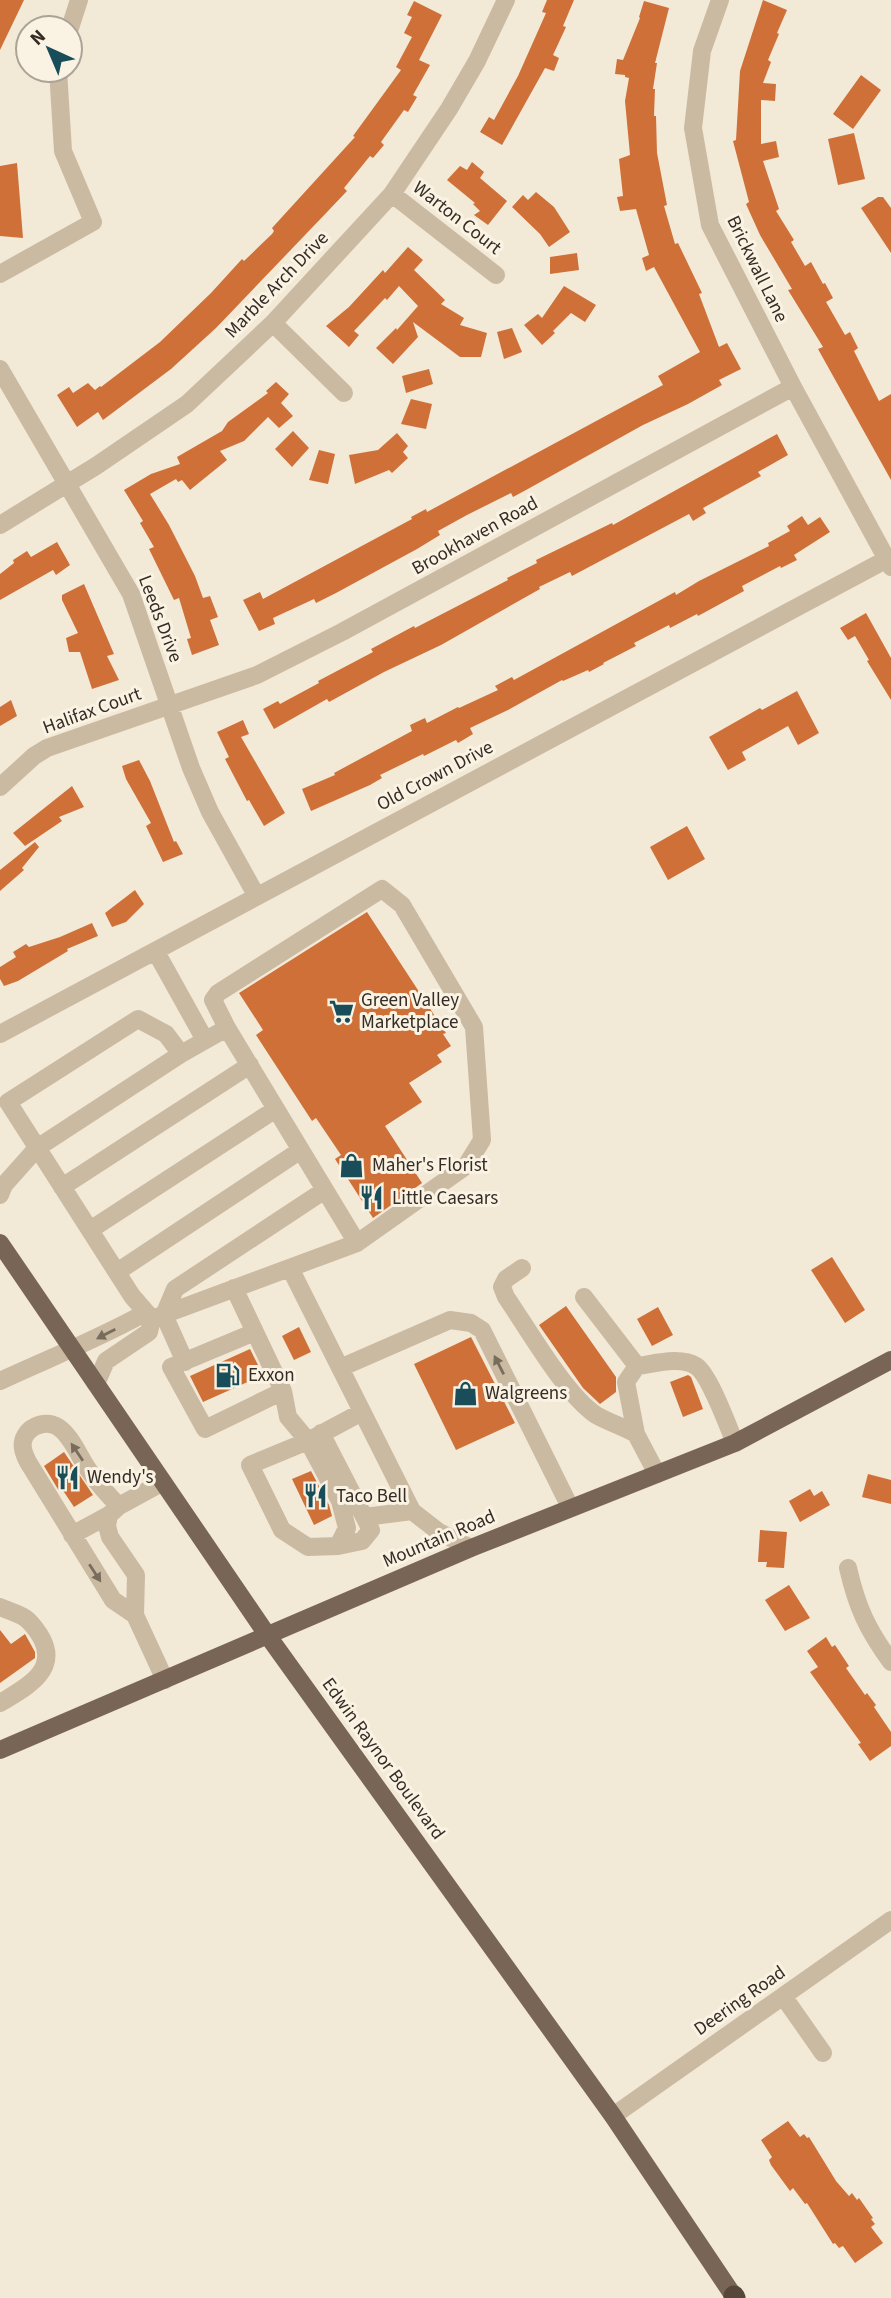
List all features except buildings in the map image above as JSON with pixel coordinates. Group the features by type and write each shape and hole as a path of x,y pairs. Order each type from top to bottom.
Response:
{"main road":[{"name":"Edwin Raynor Boulevard","path":"0,1243 268,1636 613,2116 735,2297"},
{"name":"Mountain Road","path":"0,1750 471,1548 735,1443 891,1360"}],"street":[{"name":"Marble Arch Drive","path":"0,525 96,466 187,404 273,323 392,194 449,109 477,61 506,0"},
{"name":"Brickwall Lane","path":"720,0 702,51 693,128 710,225 793,387 890,561"},
{"path":"0,275 93,222 63,151 59,84"},
{"name":"Warton Court","path":"392,194 496,275"},
{"path":"273,323 344,393"},
{"name":"Leeds Drive","path":"0,369 131,594 191,768 210,812 256,895"},
{"name":"Brookhaven Road","path":"169,705 257,675 342,632 793,387"},
{"name":"Old Crown Drive","path":"0,1034 156,952 256,895 890,561"},
{"name":"Halifax Court","path":"0,787 34,756 47,748 169,705"},
{"path":"0,1381 71,1348 99,1339 141,1315 158,1317 357,1243 466,1166 482,1140 474,1027 402,905 382,889 218,993 214,1000 227,1028 357,1243"},
{"path":"156,952 205,1040"},
{"path":"181,1054 166,1034 138,1019 8,1102 132,1296 158,1317 185,1362"},
{"path":"0,1195 4,1185 37,1148 181,1054 227,1028"},
{"path":"62,1187 250,1065"},
{"path":"90,1230 276,1109"},
{"path":"117,1272 301,1150"},
{"path":"96,1384 106,1361 149,1332 175,1289 325,1190"},
{"path":"290,1268 412,1511 439,1532 471,1548"},
{"path":"522,1268 506,1279 502,1287 506,1297 582,1403 598,1416 636,1434"},
{"path":"234,1288 283,1391 288,1417 314,1437 372,1530 362,1541 308,1546 282,1530 250,1465 314,1437 362,1412"},
{"path":"584,1297 637,1366"},
{"path":"340,1368 450,1321 471,1323 482,1331 570,1507"},
{"path":"255,1332 171,1367 205,1429 283,1391"},
{"path":"657,1474 636,1434 626,1381 637,1366 674,1361 695,1365 705,1375 735,1443"},
{"path":"114,1510 64,1433 48,1423 36,1426 26,1433 22,1440 23,1452 72,1535 113,1600 125,1611 135,1615"},
{"path":"314,1437 340,1501 347,1528 338,1545"},
{"path":"72,1535 163,1482"},
{"path":"114,1510 107,1526 110,1537 136,1575 135,1615 165,1680"},
{"path":"365,1517 412,1511"},
{"path":"848,1568 857,1604 873,1637 891,1662"},
{"path":"0,1607 26,1618 41,1637 48,1652 45,1668 33,1683 0,1703"},
{"name":"Deering Road","path":"613,2116 891,1920"},
{"path":"783,1996 823,2053"}],"place":[{"name":"Green Valley Marketplace","path":"341,1011"},
{"name":"Maher's Florist","path":"352,1165"},
{"name":"Little Caesars","path":"372,1198"},
{"name":"Exxon","path":"228,1375"},
{"name":"Walgreens","path":"465,1393"},
{"name":"Wendy's","path":"67,1477"},
{"name":"Taco Bell","path":"316,1496"}]}
